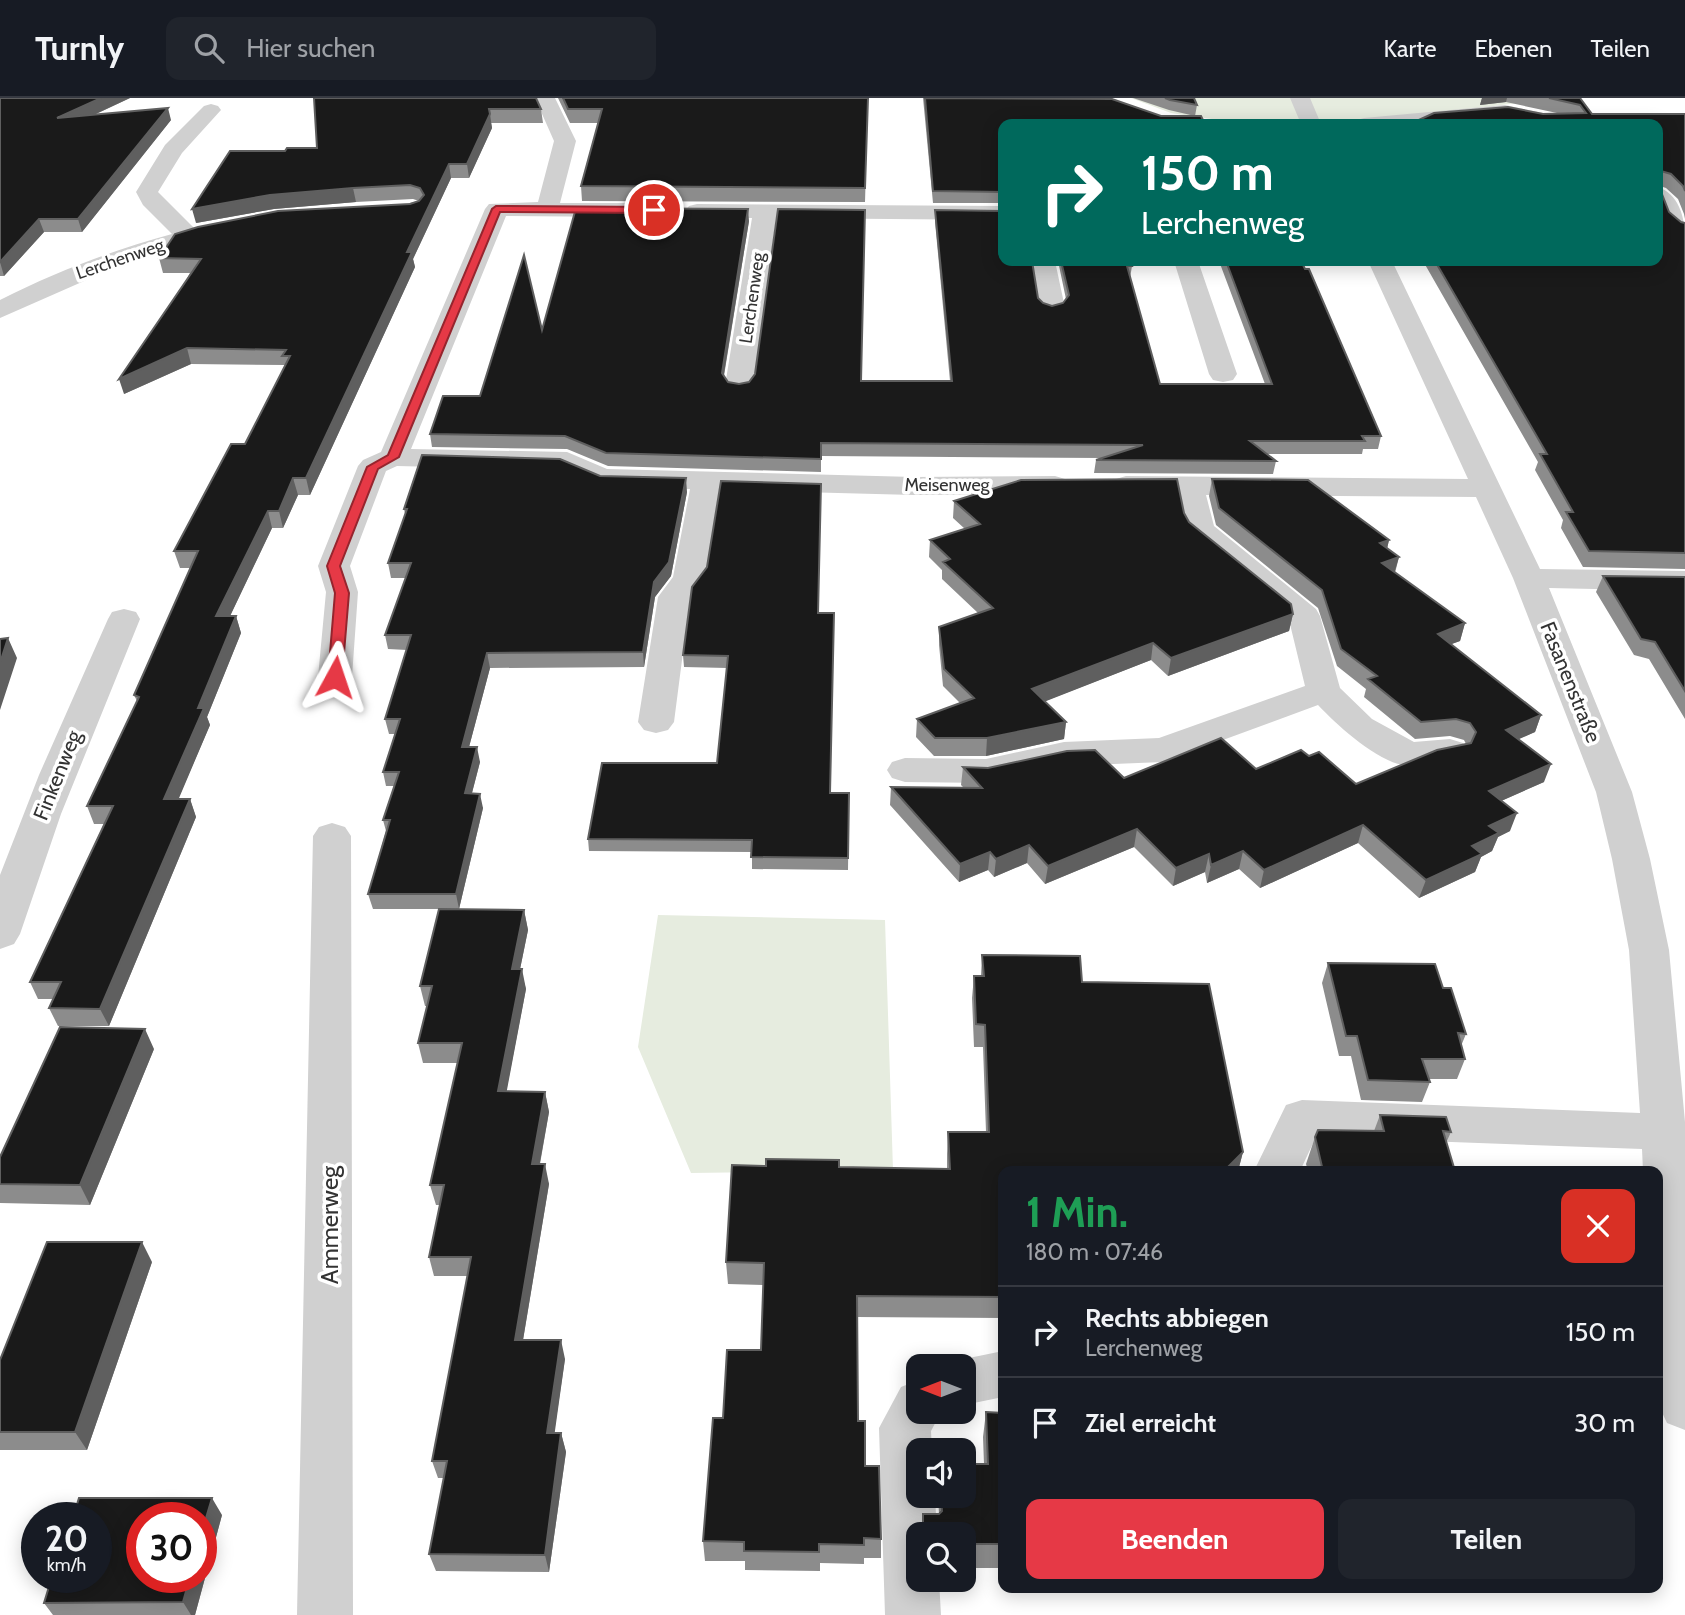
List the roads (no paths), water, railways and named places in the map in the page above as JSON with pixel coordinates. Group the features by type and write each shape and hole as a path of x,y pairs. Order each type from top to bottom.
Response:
{"street":[{"path":"545,98 565,141 547,210"},
{"path":"1300,98 1309,119"},
{"path":"188,236 146,192 173,150 211,110"},
{"path":"1418,119 1505,111 1544,119"},
{"path":"1663,202 1685,230"},
{"path":"335,677 342,593 334,566 373,467 393,457 496,209 654,210"},
{"path":"681,211 998,213"},
{"name":"Lerchenweg","path":"740,386 765,211"},
{"name":"Lerchenweg","path":"0,310 55,282 136,252 248,222"},
{"path":"1044,266 1052,309"},
{"path":"1188,266 1223,374"},
{"name":"Fasanenstraße","path":"1382,266 1529,578 1614,792 1632,859 1649,950 1666,1132 1684,1390"},
{"name":"Meisenweg","path":"393,457 567,461 602,478 706,481 914,486 1189,484 1489,488"},
{"path":"656,722 674,597 689,578 706,481"},
{"path":"1189,484 1199,530 1304,616 1324,691 1359,727 1408,754 1450,751"},
{"path":"1529,578 1685,581"},
{"name":"Finkenweg","path":"0,934 59,764 124,619"},
{"path":"905,770 986,771 1064,754 1163,750 1324,691"},
{"name":"Ammerweg","path":"325,1615 332,836"},
{"path":"1279,1166 1302,1118 1666,1132"},
{"path":"976,1380 998,1375"},
{"path":"907,1424 905,1428 913,1615"}]}
